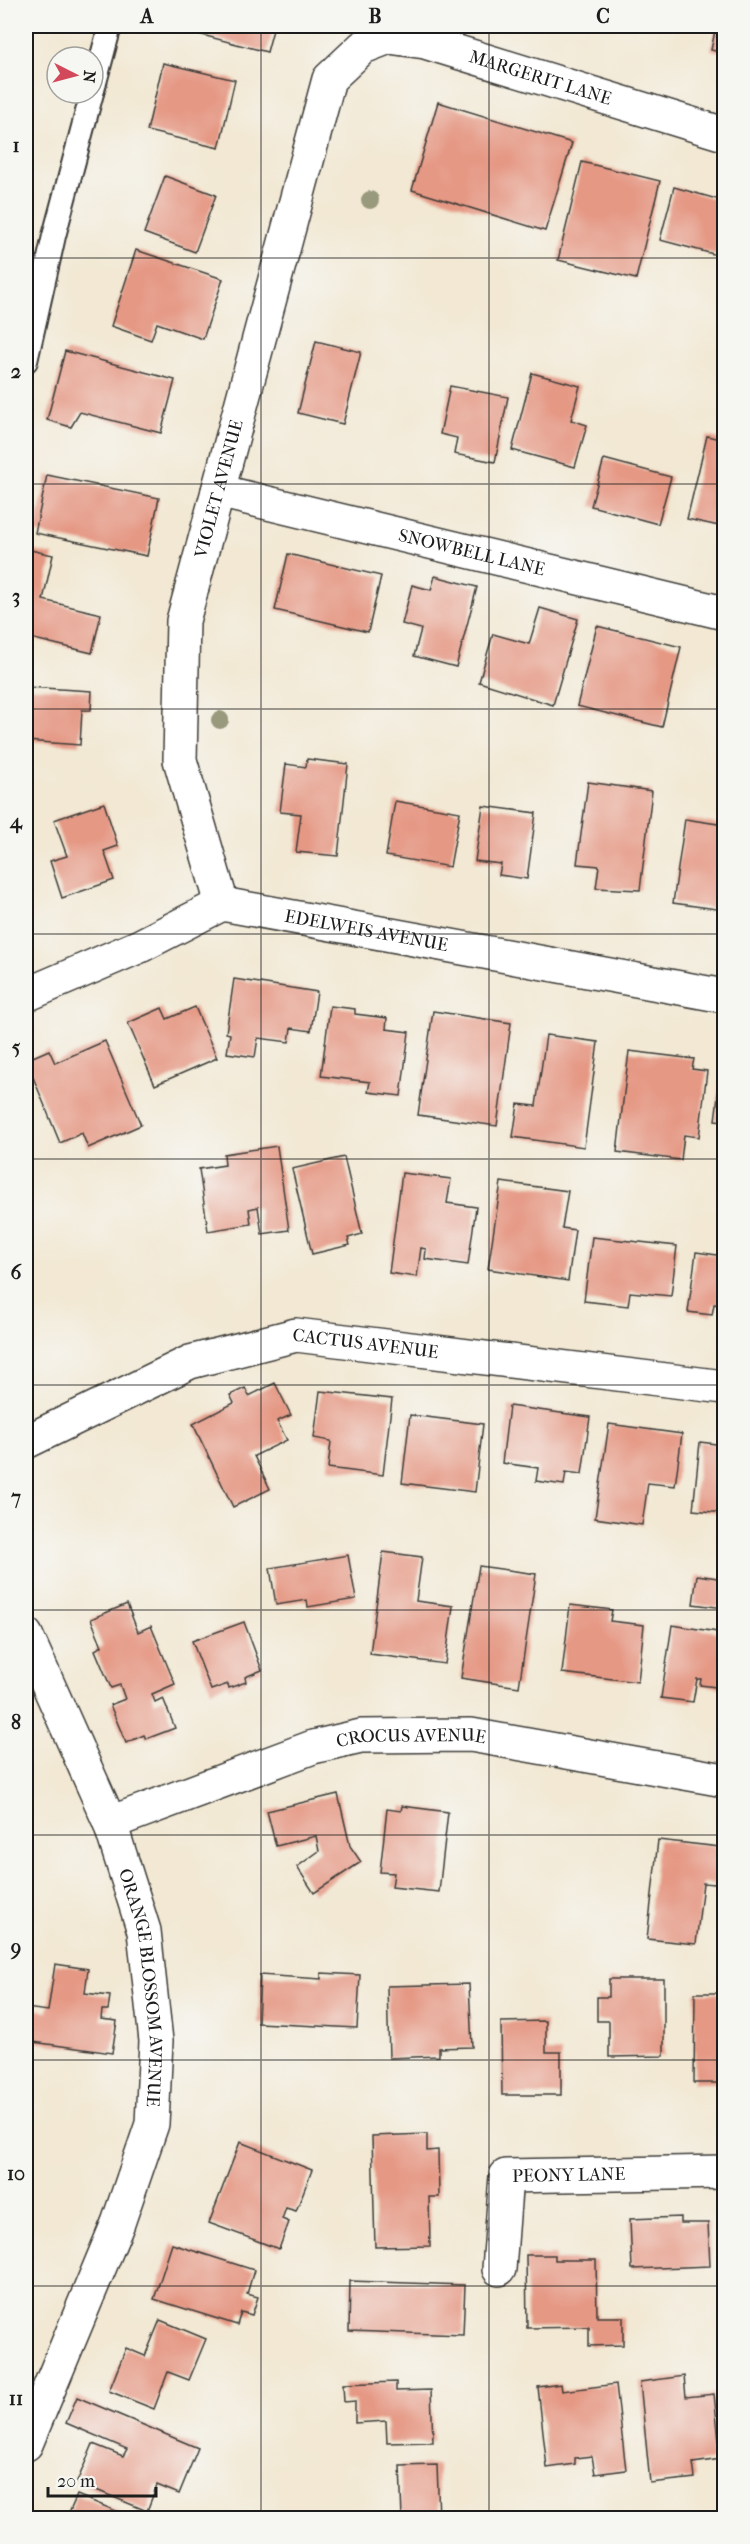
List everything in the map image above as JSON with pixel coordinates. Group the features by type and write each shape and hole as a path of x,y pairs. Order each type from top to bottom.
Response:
{"street":[{"name":"MARGERIT LANE","path":"329,78 363,47 388,38 416,41 724,134"},
{"name":"VIOLET AVENUE","path":"222,904 180,760 183,621 329,78"},
{"name":"SNOWBELL LANE","path":"218,491 724,613"},
{"path":"26,995 140,946 222,904"},
{"name":"EDELWEIS AVENUE","path":"222,904 724,996"},
{"name":"CACTUS AVENUE","path":"26,1442 190,1362 296,1335 724,1387"},
{"name":"ORANGE BLOSSOM AVENUE","path":"26,1635 110,1824 144,1931 156,2041 152,2124 118,2223 26,2444"},
{"name":"CROCUS AVENUE","path":"110,1824 313,1747 361,1736 471,1735 724,1780"},
{"name":"PEONY LANE","path":"499,2269 506,2176 724,2172"}],"lane":[{"path":"105,45 110,26"},
{"path":"26,361 54,236 89,105"}],"building":[{"path":"168,26 274,26 267,52"},
{"path":"716,26 724,26 724,53 711,50"},
{"path":"163,63 235,80 219,148 147,131"},
{"path":"438,102 572,143 545,231 412,190"},
{"path":"582,162 660,181 636,279 558,260"},
{"path":"165,176 216,195 195,252 144,233"},
{"path":"674,187 724,201 724,244 721,256 660,240"},
{"path":"136,250 223,279 203,339 157,323 151,340 111,326"},
{"path":"316,341 361,352 343,424 298,413"},
{"path":"65,351 175,380 161,433 80,412 71,427 47,420"},
{"path":"532,373 580,386 571,420 587,425 575,467 512,450"},
{"path":"450,386 508,397 495,462 454,454 457,438 440,434"},
{"path":"707,436 724,440 724,524 719,523 719,526 687,519"},
{"path":"604,459 671,477 658,524 591,506"},
{"path":"47,475 159,498 147,556 35,533"},
{"path":"26,549 53,555 43,600 101,614 92,653 26,637"},
{"path":"288,554 381,576 368,632 275,610"},
{"path":"435,576 477,587 456,667 414,656 421,629 402,624 412,585 431,590"},
{"path":"540,608 578,619 553,705 479,682 493,634 529,644"},
{"path":"597,626 681,647 662,727 577,706"},
{"path":"26,687 92,691 91,710 82,710 80,745 26,741"},
{"path":"307,759 348,764 338,856 296,852 301,814 280,812 286,764 306,767"},
{"path":"588,782 652,791 640,890 596,888 599,866 577,864"},
{"path":"395,801 460,812 450,867 386,856"},
{"path":"104,803 118,846 104,851 114,880 62,898 50,861 67,856 54,820"},
{"path":"483,806 536,813 527,879 499,875 501,864 475,861"},
{"path":"685,819 724,825 724,910 673,903"},
{"path":"234,979 317,992 311,1031 291,1028 289,1042 258,1038 255,1057 227,1053 230,1034 226,1033"},
{"path":"330,1006 355,1009 355,1014 387,1018 386,1029 409,1032 401,1096 368,1092 370,1082 321,1076"},
{"path":"195,1007 217,1058 155,1085 128,1023 162,1008 167,1019"},
{"path":"433,1011 511,1023 497,1126 418,1115"},
{"path":"546,1035 598,1042 584,1147 513,1137 518,1104 536,1106"},
{"path":"105,1041 141,1125 88,1148 82,1133 60,1143 26,1060 49,1050 55,1063"},
{"path":"629,1051 694,1059 692,1069 707,1071 699,1137 684,1135 681,1160 617,1152"},
{"path":"722,1066 724,1066 724,1121 715,1120"},
{"path":"277,1146 289,1230 262,1234 258,1207 249,1209 251,1224 208,1231 199,1169 225,1165 224,1154"},
{"path":"344,1157 362,1234 348,1238 350,1245 312,1254 292,1169"},
{"path":"402,1173 451,1179 447,1203 476,1207 468,1265 425,1259 426,1249 421,1248 417,1277 389,1273"},
{"path":"501,1182 568,1191 562,1228 575,1230 568,1281 488,1269"},
{"path":"592,1237 677,1246 671,1296 630,1292 628,1306 584,1301"},
{"path":"696,1252 724,1256 724,1305 714,1304 712,1315 688,1312"},
{"path":"275,1383 291,1415 277,1421 287,1440 254,1456 270,1489 233,1507 193,1424 234,1403 230,1395 245,1388 249,1396"},
{"path":"320,1391 392,1399 383,1475 328,1468 331,1441 314,1438"},
{"path":"509,1406 590,1417 582,1474 566,1472 564,1485 536,1481 538,1468 502,1463"},
{"path":"410,1415 483,1424 475,1492 402,1483"},
{"path":"609,1424 682,1434 675,1486 648,1483 642,1525 595,1518"},
{"path":"700,1442 724,1445 724,1513 693,1510"},
{"path":"383,1552 422,1557 416,1601 453,1606 445,1664 370,1654"},
{"path":"348,1555 356,1599 308,1607 307,1600 276,1605 270,1568"},
{"path":"479,1566 536,1574 519,1687 461,1678"},
{"path":"697,1575 724,1579 724,1608 693,1604"},
{"path":"127,1604 138,1632 151,1626 175,1684 152,1694 155,1702 163,1698 175,1728 146,1739 144,1735 126,1743 110,1705 125,1699 120,1685 111,1688 95,1650 102,1646 91,1619"},
{"path":"570,1605 612,1610 610,1621 644,1625 638,1682 562,1673"},
{"path":"244,1622 262,1670 245,1677 246,1682 229,1688 228,1684 211,1690 192,1641"},
{"path":"672,1625 724,1633 724,1688 700,1685 701,1679 697,1679 693,1702 661,1698"},
{"path":"338,1794 350,1846 361,1862 314,1893 297,1867 319,1851 316,1836 276,1846 267,1811"},
{"path":"402,1806 448,1812 439,1892 392,1887 394,1873 380,1872 387,1809 401,1811"},
{"path":"658,1840 720,1847 715,1884 703,1883 696,1944 647,1939"},
{"path":"55,1964 88,1969 85,1993 110,1996 108,2010 102,2010 101,2019 117,2021 112,2053 26,2041 26,2008 48,2011"},
{"path":"321,1973 360,1975 357,2028 258,2023 260,1975 321,1979"},
{"path":"609,1979 664,1979 664,2056 609,2057 609,2021 597,2021 597,1997 609,1997"},
{"path":"469,1984 472,2047 439,2048 439,2056 389,2058 387,1986"},
{"path":"695,1993 724,1993 724,2083 694,2083"},
{"path":"546,2021 546,2052 561,2052 561,2095 502,2095 501,2022"},
{"path":"427,2134 427,2151 438,2150 439,2197 429,2197 430,2246 375,2247 372,2136"},
{"path":"240,2142 312,2170 296,2211 286,2208 282,2219 289,2222 279,2249 209,2223"},
{"path":"681,2217 681,2223 708,2223 710,2266 632,2269 630,2219"},
{"path":"172,2244 254,2270 247,2294 258,2297 252,2315 241,2312 237,2325 154,2299"},
{"path":"526,2255 555,2255 555,2260 596,2260 597,2317 623,2317 623,2345 589,2346 589,2327 527,2328"},
{"path":"350,2281 465,2285 463,2335 349,2331"},
{"path":"160,2320 206,2339 189,2380 168,2372 154,2409 109,2391 126,2348 145,2356"},
{"path":"684,2376 686,2397 714,2394 721,2459 693,2463 695,2478 650,2483 640,2382"},
{"path":"396,2382 396,2391 431,2390 433,2442 387,2443 386,2421 355,2423 355,2401 344,2402 343,2384"},
{"path":"561,2384 562,2391 616,2384 626,2470 595,2474 592,2456 575,2458 575,2464 547,2468 538,2387"},
{"path":"77,2397 198,2448 179,2494 157,2485 147,2511 77,2482 93,2444 123,2456 127,2449 66,2423"},
{"path":"437,2465 439,2518 402,2518 400,2466"},
{"path":"77,2495 126,2515 124,2518 67,2518"}]}
